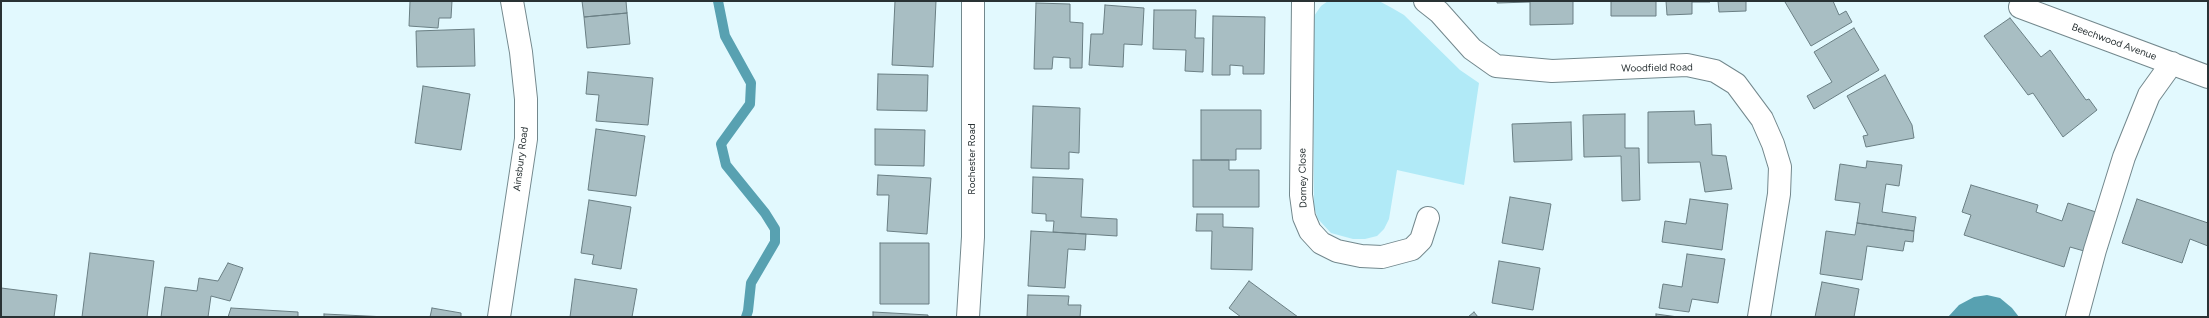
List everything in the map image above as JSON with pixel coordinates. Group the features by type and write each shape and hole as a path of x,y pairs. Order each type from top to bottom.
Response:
{"street":[{"name":"Ainsbury Road","path":"499,317 526,139 525,91 521,52 512,1"},
{"name":"Rochester Road","path":"968,317 973,237 973,1"},
{"name":"Dorney Close","path":"1303,1 1301,195 1304,217 1310,231 1321,243 1337,251 1361,256 1382,257 1412,249 1421,240 1428,218"},
{"name":"Woodfield Road","path":"1425,1 1439,12 1472,49 1496,66 1552,71 1687,65 1715,71 1736,84 1762,119 1773,144 1780,167 1779,194 1759,317"},
{"name":"Beechwood Avenue","path":"2020,7 2208,77"},
{"path":"2077,317 2095,250 2124,157 2149,95 2172,63"}],"shaded area":[{"path":"1328,1 1379,1 1392,8 1404,15 1460,70 1479,83 1464,185 1397,170 1389,219 1384,229 1377,236 1365,239 1353,239 1331,233 1318,219 1314,207 1313,29 1314,16 1321,6"},
{"path":"1987,295 2000,298 2012,308 2019,317 1948,317 1959,305 1974,297"}],"building":[{"path":"410,1 452,1 451,18 439,18 438,28 409,26"},
{"path":"582,1 626,1 627,13 584,17"},
{"path":"895,1 936,1 933,67 892,65"},
{"path":"1497,1 1573,1 1573,24 1530,25 1530,2 1497,3"},
{"path":"1611,1 1656,1 1656,16 1611,16"},
{"path":"1666,1 1710,2 1692,2 1692,14 1667,15"},
{"path":"1718,1 1746,1 1746,11 1719,12"},
{"path":"1833,1 1839,15 1846,11 1852,22 1811,46 1785,2"},
{"path":"1036,3 1070,4 1070,22 1083,23 1082,68 1070,68 1070,58 1053,57 1052,69 1034,69"},
{"path":"1105,5 1144,8 1142,45 1124,44 1123,67 1089,65 1091,34 1103,34"},
{"path":"1154,10 1196,10 1195,38 1204,38 1203,72 1185,71 1186,50 1153,49"},
{"path":"627,13 630,44 587,48 584,17"},
{"path":"1213,16 1265,17 1264,74 1243,74 1243,66 1230,65 1230,75 1212,75"},
{"path":"2010,18 2041,57 2050,50 2086,100 2089,99 2097,110 2063,137 2033,93 2028,95 1984,36"},
{"path":"1854,28 1879,70 1814,109 1807,96 1832,82 1814,52"},
{"path":"474,29 475,66 417,67 416,31"},
{"path":"588,72 653,78 648,125 596,121 599,95 586,94"},
{"path":"878,74 928,75 927,111 877,110"},
{"path":"1885,75 1912,125 1914,138 1866,147 1863,136 1868,135 1847,96"},
{"path":"423,86 470,94 461,150 415,143"},
{"path":"1033,106 1080,108 1079,153 1069,152 1069,169 1031,168"},
{"path":"1201,110 1261,110 1261,149 1236,149 1236,160 1201,160"},
{"path":"1694,111 1695,125 1711,124 1712,155 1726,156 1732,189 1705,192 1700,162 1648,163 1648,112"},
{"path":"1625,114 1625,148 1639,148 1640,200 1622,201 1621,156 1584,157 1583,115"},
{"path":"1571,122 1572,160 1514,162 1512,124"},
{"path":"596,129 645,136 636,196 588,190"},
{"path":"875,129 925,130 924,166 875,165"},
{"path":"1193,160 1229,160 1229,170 1259,170 1259,207 1193,207"},
{"path":"1867,161 1902,165 1899,186 1886,184 1882,212 1916,217 1914,231 1857,223 1860,203 1835,200 1840,164 1866,168"},
{"path":"878,175 931,178 927,234 887,231 889,195 877,195"},
{"path":"1033,177 1083,179 1081,217 1117,219 1117,236 1053,232 1054,221 1046,221 1046,214 1032,213"},
{"path":"1971,185 2038,205 2036,212 2062,221 2068,203 2096,212 2084,251 2070,247 2064,267 1964,235 1971,215 1962,212"},
{"path":"1510,197 1551,204 1543,250 1502,243"},
{"path":"1690,199 1728,204 1722,250 1662,242 1665,221 1686,224"},
{"path":"2137,199 2208,223 2208,246 2190,239 2182,263 2122,243"},
{"path":"589,200 631,207 621,269 592,264 594,255 581,253"},
{"path":"1197,214 1223,214 1223,227 1253,228 1252,270 1211,269 1212,231 1196,231"},
{"path":"1857,223 1914,231 1913,242 1905,241 1903,251 1867,246 1862,280 1820,274 1826,231 1855,235"},
{"path":"1031,231 1086,234 1085,250 1068,249 1065,288 1028,286"},
{"path":"880,243 929,243 929,304 880,304"},
{"path":"90,253 154,261 147,317 82,317"},
{"path":"1687,254 1725,259 1718,303 1692,299 1689,312 1659,308 1663,284 1682,287"},
{"path":"1499,261 1540,268 1533,310 1492,303"},
{"path":"228,263 243,268 230,301 211,296 208,317 161,317 165,287 197,291 199,278 218,281"},
{"path":"575,279 637,289 632,317 570,317"},
{"path":"1249,281 1298,317 1241,317 1229,308"},
{"path":"1822,282 1859,289 1854,317 1815,317"},
{"path":"1,288 57,295 54,317 1,317"},
{"path":"1028,295 1069,296 1068,305 1081,305 1080,317 1027,317"},
{"path":"231,308 298,312 298,317 228,317"},
{"path":"432,308 461,313 461,317 430,317"},
{"path":"873,312 928,315 928,317 873,317"},
{"path":"1474,312 1478,317 1468,317"},
{"path":"324,314 387,317 324,317"},
{"path":"1656,314 1678,317 1656,317"}],"waterway":[{"path":"718,1 725,36 751,83 750,104 721,144 726,165 765,213 775,229 775,242 751,283 746,317"}]}
